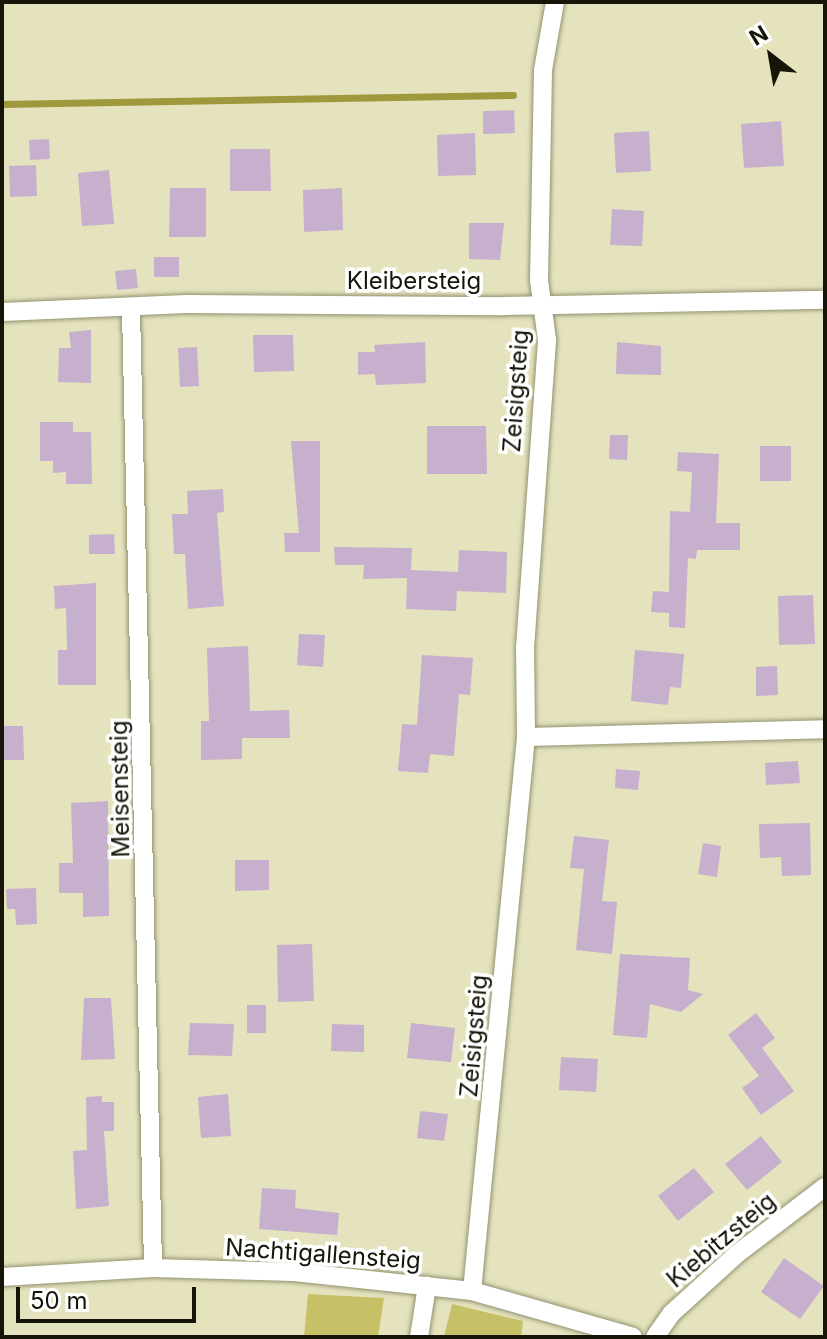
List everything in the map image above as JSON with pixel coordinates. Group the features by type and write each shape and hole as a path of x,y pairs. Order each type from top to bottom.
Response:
{"street":[{"name":"Zeisigsteig","path":"472,1291 526,737 525,648 547,340 543,306 543,70 555,2"},
{"name":"Kleibersteig","path":"2,312 131,310 186,304 543,306 825,300"},
{"name":"Meisensteig","path":"131,310 153,1268"},
{"path":"526,737 825,729"},
{"name":"Kiebitzsteig","path":"655,1337 672,1313 737,1254 825,1187"},
{"name":"Nachtigallensteig","path":"2,1277 153,1268 294,1272 472,1291 633,1337"},
{"path":"419,1337 427,1286"}],"shaded area":[{"path":"308,1294 384,1298 378,1337 304,1337"},
{"path":"452,1304 523,1321 521,1337 444,1337"}],"building":[{"path":"514,110 515,133 483,134 483,111"},
{"path":"781,121 784,166 744,168 741,124"},
{"path":"649,131 651,171 616,173 614,133"},
{"path":"475,133 476,175 438,176 437,135"},
{"path":"49,139 50,159 30,160 29,140"},
{"path":"230,149 270,149 271,191 230,191"},
{"path":"36,165 37,196 10,197 9,166"},
{"path":"109,170 114,224 82,226 78,173"},
{"path":"170,188 206,188 206,237 169,237"},
{"path":"342,188 343,230 304,232 303,190"},
{"path":"612,209 644,211 642,246 610,245"},
{"path":"469,223 504,223 500,260 469,259"},
{"path":"154,257 179,257 179,277 154,277"},
{"path":"136,269 138,288 117,290 115,271"},
{"path":"91,330 91,383 58,382 59,348 71,348 69,332"},
{"path":"253,335 293,335 294,371 254,372"},
{"path":"425,342 426,383 376,385 375,374 358,375 358,352 375,352 374,345"},
{"path":"617,342 661,346 661,375 616,374"},
{"path":"197,347 199,386 180,387 178,348"},
{"path":"40,422 73,422 73,432 91,432 92,484 66,484 66,472 53,473 53,461 40,461"},
{"path":"427,426 486,426 487,474 427,474"},
{"path":"610,435 628,435 627,460 609,459"},
{"path":"291,441 320,441 320,552 285,552 284,533 299,533"},
{"path":"760,446 791,446 791,481 760,481"},
{"path":"678,452 719,454 716,523 740,523 740,550 697,550 696,559 688,558 685,628 669,627 669,613 651,612 653,591 669,592 670,511 690,512 692,472 677,471"},
{"path":"223,489 224,512 217,513 224,606 188,609 185,554 174,554 172,514 188,514 187,491"},
{"path":"114,534 115,554 89,554 89,535"},
{"path":"334,547 412,548 411,570 458,572 459,550 507,552 506,593 457,591 456,611 406,609 407,578 363,579 364,565 335,565"},
{"path":"96,583 96,685 58,685 58,650 67,650 66,608 55,609 54,586"},
{"path":"813,595 815,644 779,645 778,596"},
{"path":"299,634 325,635 323,667 297,665"},
{"path":"248,646 250,711 289,710 290,738 242,738 242,759 201,760 201,721 209,721 207,648"},
{"path":"635,650 684,654 681,688 670,687 668,705 631,701"},
{"path":"422,655 473,658 470,695 459,694 454,756 430,754 428,773 398,771 402,724 417,725"},
{"path":"777,666 778,695 756,696 756,667"},
{"path":"2,726 23,726 24,760 2,760"},
{"path":"798,761 800,783 766,785 765,763"},
{"path":"616,769 640,771 638,790 615,788"},
{"path":"108,801 109,916 83,917 83,893 59,893 59,863 73,863 71,803"},
{"path":"810,823 811,875 782,876 781,857 760,858 759,824"},
{"path":"574,836 609,840 602,901 617,902 612,954 576,950 584,869 570,868"},
{"path":"703,843 721,846 717,877 698,874"},
{"path":"235,860 269,860 269,890 235,891"},
{"path":"36,888 37,924 16,925 15,909 7,909 6,889"},
{"path":"312,944 314,1001 278,1002 277,945"},
{"path":"620,954 690,958 688,990 703,994 681,1012 650,1004 647,1038 613,1035"},
{"path":"84,998 111,998 115,1059 81,1060"},
{"path":"247,1005 266,1005 266,1033 247,1033"},
{"path":"756,1013 775,1038 762,1048 794,1091 761,1115 742,1088 759,1076 728,1035"},
{"path":"190,1023 234,1024 232,1056 188,1055"},
{"path":"411,1023 455,1028 451,1062 407,1058"},
{"path":"332,1024 364,1025 364,1052 331,1051"},
{"path":"561,1057 598,1059 596,1092 559,1090"},
{"path":"228,1094 231,1136 201,1138 198,1097"},
{"path":"102,1096 102,1102 114,1102 114,1131 104,1131 109,1206 76,1209 73,1151 87,1150 86,1097"},
{"path":"420,1111 448,1114 444,1141 417,1138"},
{"path":"761,1136 782,1162 747,1190 725,1164"},
{"path":"694,1168 714,1192 678,1221 658,1196"},
{"path":"262,1188 296,1190 295,1208 339,1213 337,1235 259,1229"},
{"path":"784,1258 824,1286 800,1319 761,1292"}],"waterway":[{"path":"2,104 513,95"}]}
